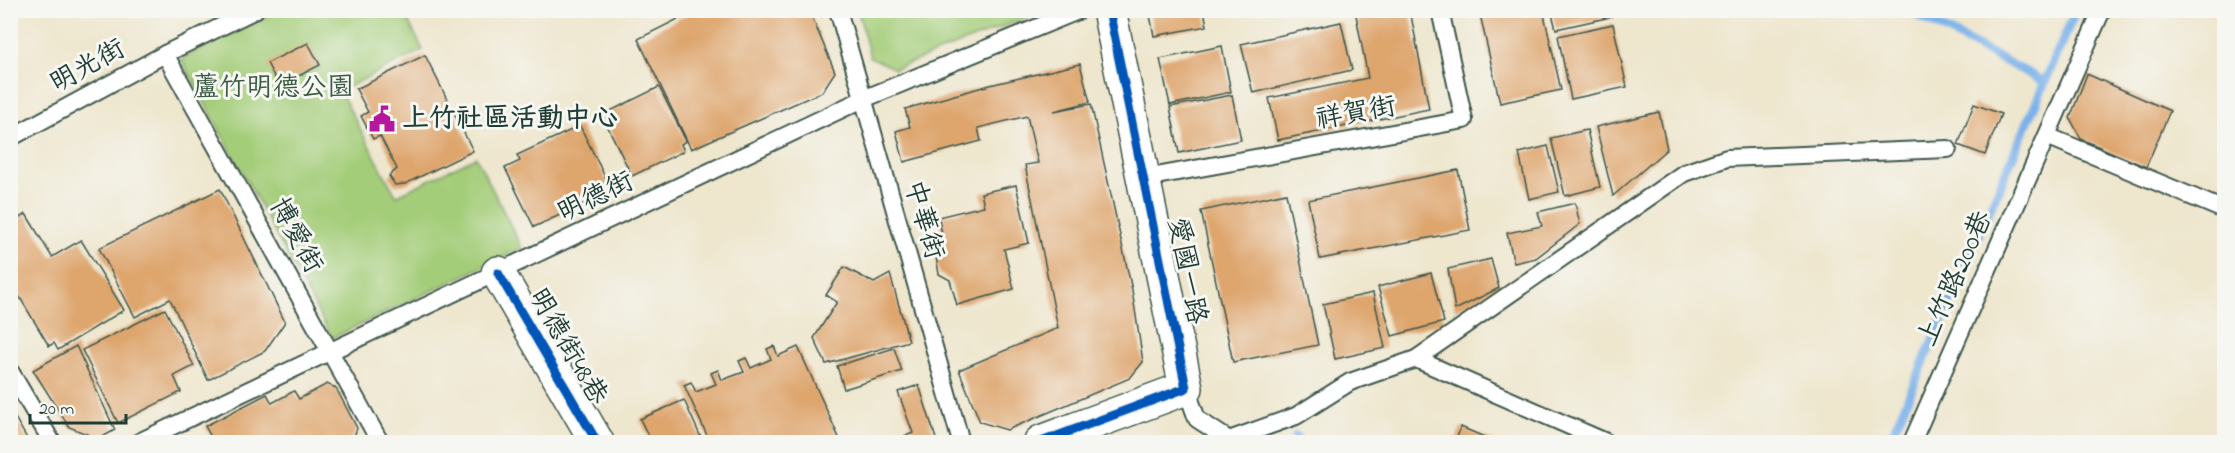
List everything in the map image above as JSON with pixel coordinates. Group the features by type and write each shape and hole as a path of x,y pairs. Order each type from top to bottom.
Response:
{"street":[{"name":"愛國一路","path":"1109,10 1186,388"},
{"name":"明德街48巷","path":"498,273 597,442"},
{"path":"1041,442 1186,388"}],"lane":[{"name":"明光街","path":"10,138 165,54 255,10"},
{"name":"中華街","path":"838,10 861,100 961,442"},
{"name":"明德街","path":"139,442 861,100 1080,10"},
{"name":"祥賀街","path":"1145,178 1464,120 1440,10"},
{"name":"上竹路200巷","path":"1912,442 2102,10"},
{"name":"博愛街","path":"165,54 380,442"},
{"path":"2047,136 2224,210"},
{"path":"1186,388 1197,418 1229,440 1296,416 1350,382 1416,359 1684,173 1727,158 1948,149"},
{"path":"1416,359 1606,442"},
{"path":"10,371 52,442"}],"green space":[{"path":"858,10 1043,11 895,69 870,57"},
{"name":"蘆竹明德公園","path":"278,11 403,11 423,50 340,91 396,196 476,157 522,248 332,338 181,59"}],"building":[{"path":"696,10 809,10 835,72 822,92 691,149 638,39"},
{"path":"1149,10 1204,10 1207,26 1154,36"},
{"path":"1355,10 1410,10 1429,109 1278,140 1269,98 1368,78"},
{"path":"1479,10 1543,10 1561,90 1500,103"},
{"path":"1551,10 1609,10 1611,17 1556,29"},
{"path":"1341,22 1352,70 1253,93 1241,44"},
{"path":"1613,24 1627,87 1571,99 1558,36"},
{"path":"308,43 320,65 279,86 267,63"},
{"path":"1222,46 1231,92 1170,105 1160,59"},
{"path":"425,55 473,151 405,184 395,185 389,176 397,169 380,136 373,139 361,116 368,112 356,89"},
{"path":"1080,64 1090,102 1054,111 1091,104 1132,290 1143,362 1130,378 1007,430 980,422 959,370 1058,328 1025,165 1038,163 1027,116 978,128 981,141 904,162 896,131 910,127 905,109 990,85"},
{"path":"2087,74 2170,111 2146,167 2081,139 2070,118"},
{"path":"659,87 686,141 681,144 684,151 632,176 602,115"},
{"path":"1232,95 1241,140 1179,153 1170,107"},
{"path":"1974,104 2001,114 1985,155 1958,145"},
{"path":"1659,112 1667,149 1613,196 1596,127"},
{"path":"580,126 612,191 534,227 505,168 520,161 517,155"},
{"path":"1587,130 1600,187 1565,196 1551,138"},
{"path":"1548,146 1559,192 1529,199 1519,153"},
{"path":"1458,170 1470,230 1320,259 1308,200"},
{"path":"1016,185 1029,243 1004,249 1014,289 957,305 950,280 939,274 933,240 942,233 938,217 984,206 981,193"},
{"path":"220,189 285,322 265,351 208,380 170,299 135,317 99,248"},
{"path":"1286,193 1318,345 1233,362 1201,211"},
{"path":"1575,203 1580,224 1536,258 1514,263 1507,233 1542,226 1538,212"},
{"path":"26,214 52,257 81,240 124,310 58,350 54,343 49,346 10,281 10,223"},
{"path":"1491,259 1499,288 1455,310 1448,269"},
{"path":"844,267 874,283 890,274 909,341 826,364 814,338 837,302 826,295"},
{"path":"1431,273 1444,322 1392,336 1378,287"},
{"path":"1373,293 1385,348 1335,359 1323,304"},
{"path":"165,309 194,366 174,376 181,392 118,423 82,350"},
{"path":"76,346 115,430 99,439 69,427 33,370"},
{"path":"774,346 778,356 798,347 841,442 710,442 684,385 691,382 696,392 716,384 711,373 718,370 722,380 744,372 739,361 746,358 751,368 771,359 767,349"},
{"path":"894,348 902,371 844,389 837,366"},
{"path":"327,384 336,388 357,428 354,437 344,442 205,442 212,439 205,426 267,394 272,403 294,391 299,399"},
{"path":"919,385 937,442 891,442 913,433 898,392"},
{"path":"684,400 703,442 651,442 640,419"},
{"path":"10,409 29,442 10,442"},
{"path":"1461,427 1496,442 1455,442"}],"waterway":[{"path":"1908,10 2045,82 2076,10"},
{"path":"1889,442 2045,82"},
{"path":"1296,436 1298,442"}],"cycle path":[{"path":"1041,442 1186,388 1109,10"},
{"path":"498,273 597,442"}],"place":[{"name":"上竹社區活動中心","path":"382,119"}]}
